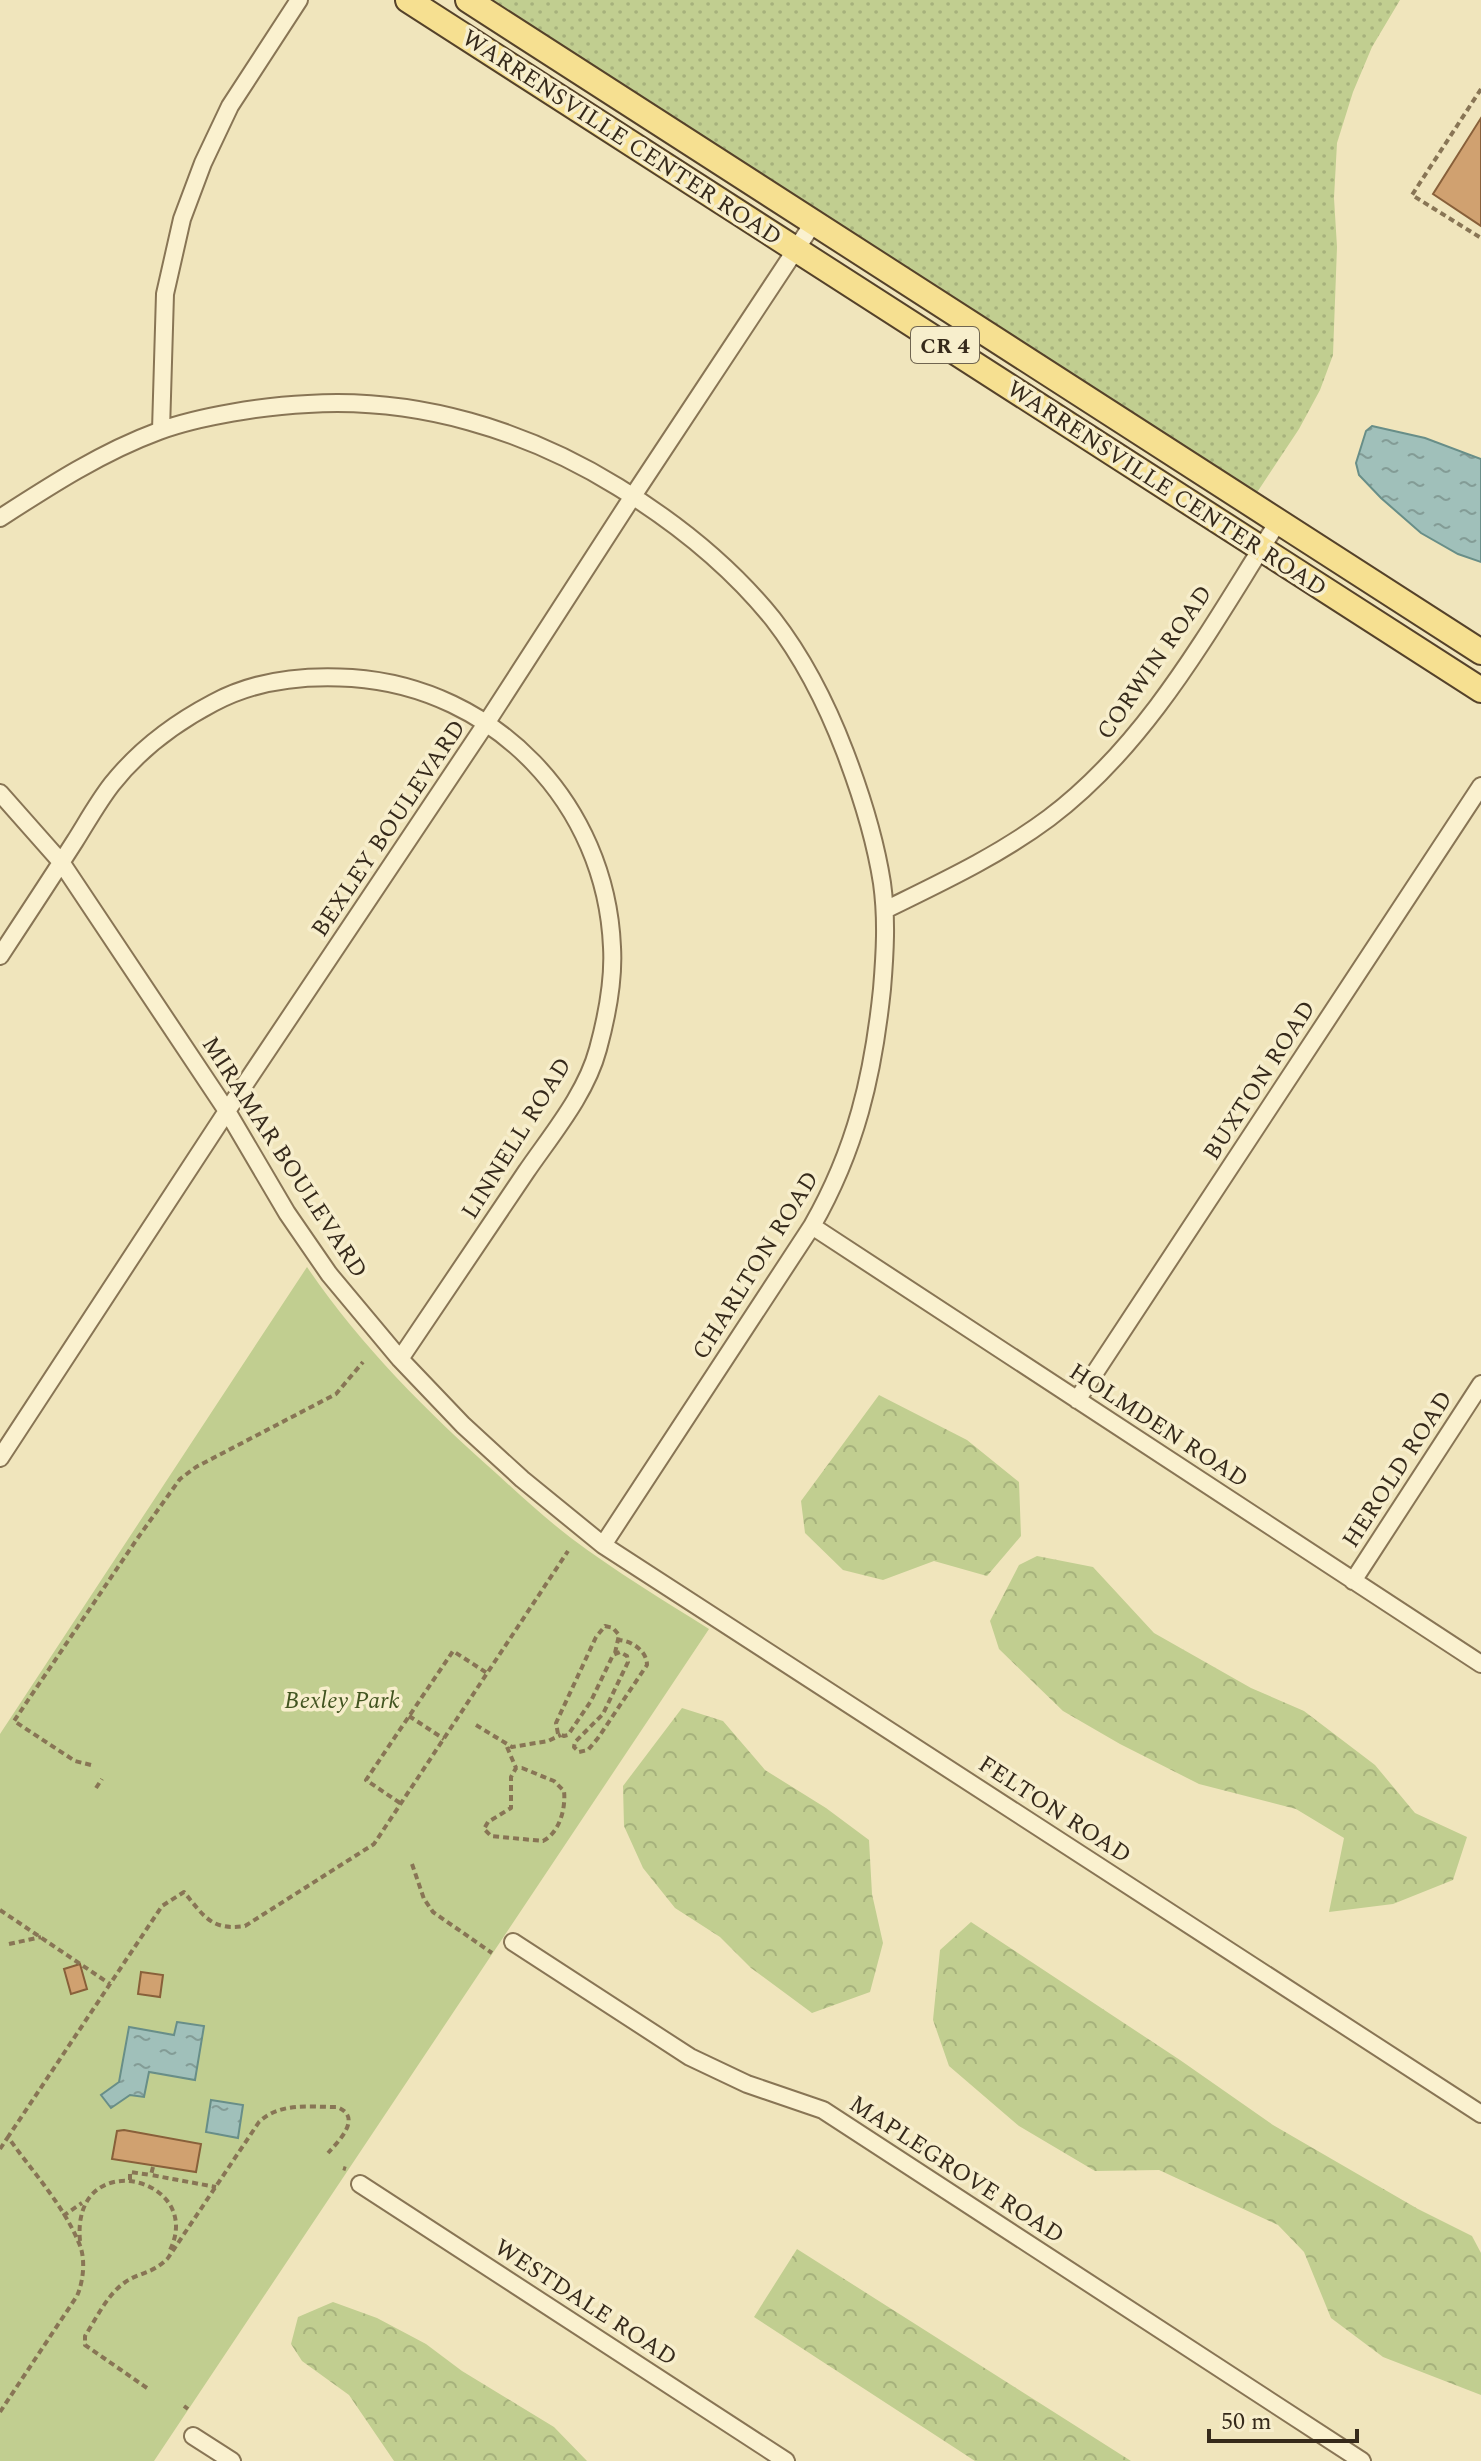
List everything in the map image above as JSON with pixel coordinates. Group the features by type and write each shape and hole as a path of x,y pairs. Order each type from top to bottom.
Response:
{"main road":[{"name":"WARRENSVILLE CENTER ROAD","path":"408,0 1481,690"},
{"name":"WARRENSVILLE CENTER ROAD","path":"468,0 1481,652"}],"street":[{"path":"161,430 165,294 182,219 203,163 230,106 299,0"},
{"name":"BEXLEY BOULEVARD","path":"0,1458 814,222"},
{"name":"CHARLTON ROAD","path":"0,518 77,469 161,430 262,409 310,403 374,404 459,419 496,429 560,454 633,496 711,555 739,582 773,619 816,685 859,789 876,850 885,910 887,946 879,1021 866,1097 848,1154 812,1226 603,1545"},
{"name":"CORWIN ROAD","path":"885,910 999,852 1082,791 1153,713 1278,522"},
{"name":"LINNELL ROAD","path":"0,956 111,786 134,760 187,718 230,695 295,678 362,679 421,690 487,722 543,772 579,825 602,882 612,948 611,985 597,1052 582,1085 400,1359"},
{"name":"BUXTON ROAD","path":"1077,1400 1481,786"},
{"name":"MIRAMAR BOULEVARD","path":"0,793 61,862 227,1111 287,1213 329,1274 400,1359 475,1436 603,1545"},
{"name":"HOLMDEN ROAD","path":"812,1226 1481,1664"},
{"name":"HEROLD ROAD","path":"1353,1581 1481,1384"},
{"name":"FELTON ROAD","path":"603,1545 1481,2114"},
{"name":"MAPLEGROVE ROAD","path":"513,1942 690,2057 747,2084 823,2110 1362,2461"},
{"name":"WESTDALE ROAD","path":"360,2184 786,2461"},
{"path":"193,2436 232,2461"}],"path":[{"path":"1481,89 1412,195 1481,238"},
{"path":"91,1765 75,1761 14,1721 137,1539 186,1474 336,1394 363,1362"},
{"path":"0,2149 162,1906 184,1892 207,1921 214,1925 229,1927 251,1924 374,1844 568,1551"},
{"path":"476,1725 506,1745 520,1747 568,1735 615,1653 618,1632 611,1626 605,1626 600,1631 556,1723 557,1732 561,1735"},
{"path":"615,1653 625,1654 628,1662 608,1707 575,1742 574,1747 579,1752 588,1750 598,1738 647,1665 640,1649 619,1640"},
{"path":"400,1803 366,1780 453,1651 487,1673"},
{"path":"409,1716 444,1739"},
{"path":"506,1745 516,1768 554,1781 564,1791 562,1815 550,1838 543,1841 491,1836 484,1829 485,1824 505,1814 513,1805 511,1777 516,1768"},
{"path":"96,1788 102,1779"},
{"path":"412,1864 424,1899 433,1912 492,1953"},
{"path":"10,1917 16,1908"},
{"path":"0,1910 110,1984"},
{"path":"9,1944 41,1937"},
{"path":"147,2388 88,2349 84,2339 117,2288 128,2280 154,2271 162,2264 259,2122 267,2115 281,2108 337,2107 346,2112 349,2126 328,2153"},
{"path":"8,2137 80,2243"},
{"path":"151,2175 153,2167"},
{"path":"130,2180 130,2172 216,2187"},
{"path":"63,2216 105,2184 130,2180 143,2183 159,2192 172,2209 177,2228 162,2264"},
{"path":"0,2412 77,2296 83,2279 78,2226 84,2202"}],"green space":[{"path":"468,0 1400,0 1372,47 1353,92 1337,143 1333,355 1320,390 1299,429 1250,503"},
{"name":"Bexley Park","path":"307,1267 327,1296 395,1376 524,1499 588,1550 709,1629 154,2461 0,2461 0,1734"},
{"path":"879,1395 967,1440 1019,1482 1021,1536 987,1576 934,1561 883,1580 843,1570 805,1533 801,1501"},
{"path":"1037,1556 1093,1567 1154,1633 1251,1688 1304,1711 1375,1765 1415,1813 1467,1837 1453,1880 1393,1904 1329,1912 1344,1838 1296,1809 1199,1784 1063,1711 999,1649 990,1621 1019,1565"},
{"path":"682,1708 723,1721 765,1770 826,1808 869,1840 872,1894 883,1943 870,1992 812,2013 751,1968 720,1937 675,1908 643,1868 624,1826 623,1786"},
{"path":"971,1922 1273,2125 1418,2209 1472,2236 1481,2253 1481,2395 1383,2357 1331,2318 1304,2252 1278,2225 1159,2170 1095,2171 1019,2126 949,2066 933,2020 940,1950"},
{"path":"797,2249 1131,2461 975,2461 754,2317"},
{"path":"333,2302 377,2318 426,2344 462,2371 554,2427 587,2461 394,2461 349,2395 302,2361 291,2344 298,2317"}],"water":[{"path":"1372,426 1425,438 1481,459 1481,562 1458,554 1421,533 1359,475 1356,463 1366,431"},
{"path":"177,2022 204,2026 195,2080 149,2072 144,2097 130,2095 111,2108 101,2095 119,2082 129,2027 174,2035"},
{"path":"211,2100 243,2105 238,2138 206,2132"}],"building":[{"path":"1481,118 1481,226 1433,194"},
{"path":"80,1964 87,1989 71,1994 64,1969"},
{"path":"141,1972 163,1975 160,1997 138,1994"},
{"path":"117,2131 201,2144 196,2172 112,2159"}]}
